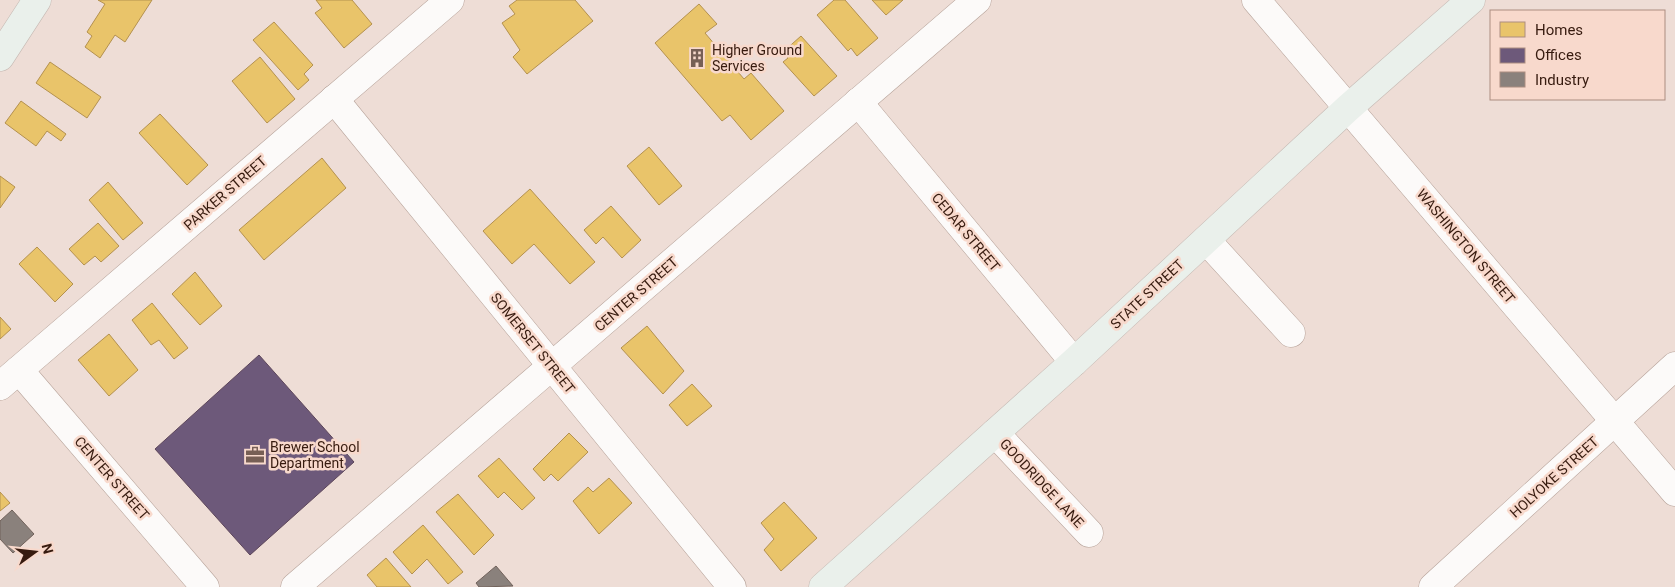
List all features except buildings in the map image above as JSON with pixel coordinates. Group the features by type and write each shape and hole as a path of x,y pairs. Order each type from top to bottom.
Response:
{"main road":[{"path":"0,57 37,0"},
{"name":"STATE STREET","path":"823,587 1074,362 1459,4"}],"street":[{"name":"PARKER STREET","path":"10,378 450,0"},
{"name":"CENTER STREET","path":"295,587 978,0"},
{"name":"WASHINGTON STREET","path":"1256,0 1675,492"},
{"name":"SOMERSET STREET","path":"334,99 732,587"},
{"name":"CEDAR STREET","path":"858,102 1074,362"},
{"path":"1206,240 1291,333"},
{"name":"HOLYOKE STREET","path":"1433,587 1675,366"},
{"name":"CENTER STREET","path":"10,378 205,587"},
{"name":"GOODRIDGE LANE","path":"995,433 1089,533"}],"place":[{"name":"Higher Ground Services","path":"697,58"},
{"name":"Brewer School Department","path":"255,455"}]}
